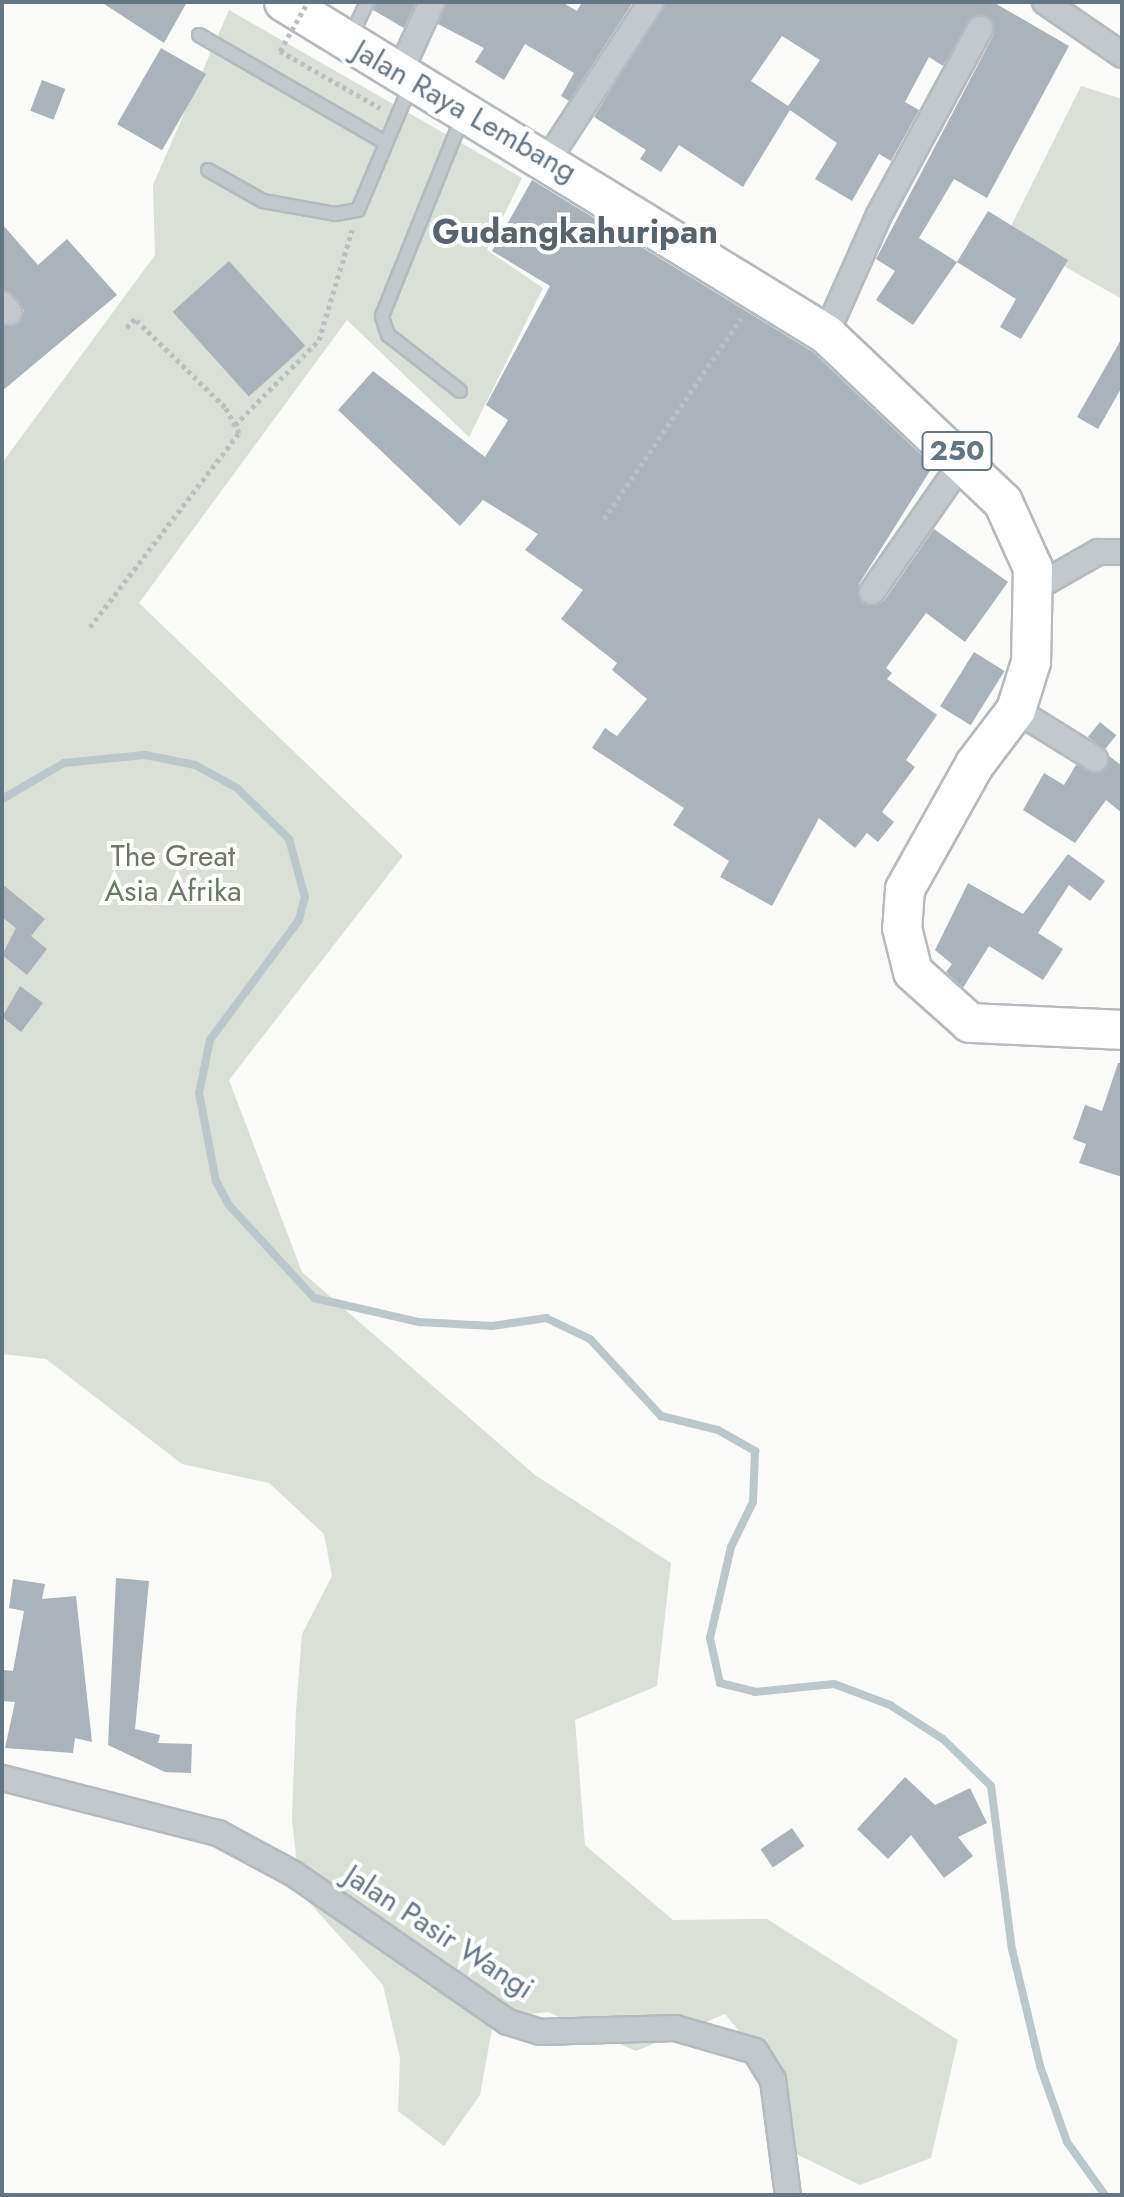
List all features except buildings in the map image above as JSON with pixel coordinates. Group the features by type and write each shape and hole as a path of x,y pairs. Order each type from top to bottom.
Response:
{"main road":[{"name":"Jalan Raya Lembang","path":"284,2 405,77 549,158 758,294 826,334 965,458 1003,502 1035,588 1031,662 1016,710 975,764 905,889 902,928 913,972 970,1023 1122,1030"}],"street":[{"path":"405,77 432,2"},
{"path":"549,158 651,2"},
{"path":"1045,2 1122,55"},
{"path":"826,334 879,215 980,29"},
{"path":"872,592 965,458"},
{"path":"1035,588 1098,552 1122,552"},
{"path":"1016,710 1095,759"},
{"name":"Jalan Pasir Wangi","path":"2,1778 218,1833 294,1874 508,2022 540,2032 675,2028 755,2051 773,2080 788,2195"}],"lane":[{"path":"348,43 367,2"},
{"path":"199,35 386,143"},
{"path":"208,170 263,201 335,214 358,210 397,117 405,77"},
{"path":"460,391 388,335 382,316 465,111"}],"path":[{"path":"308,2 280,51 397,117"},
{"path":"235,425 319,340 358,210"},
{"path":"604,519 758,294"},
{"path":"90,627 236,445 235,425 135,319 125,329"}],"green space":[{"name":"The Great Asia Afrika","path":"229,10 522,178 487,250 543,288 469,437 347,320 139,603 403,856 229,1080 302,1272 535,1475 671,1563 657,1686 575,1720 585,1845 673,1920 767,1919 958,2040 931,2158 860,2185 790,2151 768,2066 725,2014 636,2051 548,2012 494,2018 480,2095 444,2146 398,2111 400,2058 383,1985 300,1892 292,1820 296,1710 302,1634 332,1576 324,1534 269,1483 182,1464 46,1359 2,1354 2,463 155,255 153,185"},
{"path":"1081,86 1122,99 1122,299 1007,234"}],"waterway":[{"path":"2,799 64,763 145,755 195,765 237,788 289,839 305,897 299,920 210,1040 199,1093 216,1181 228,1204 314,1298 419,1322 492,1326 546,1318 590,1339 661,1416 718,1430 755,1451 753,1502 731,1547 710,1638 720,1683 755,1692 834,1684 890,1705 943,1739 991,1786 1012,1949 1040,2066 1067,2142 1105,2195"}],"district":[{"name":"Gudangkahuripan","path":"575,232"}]}
